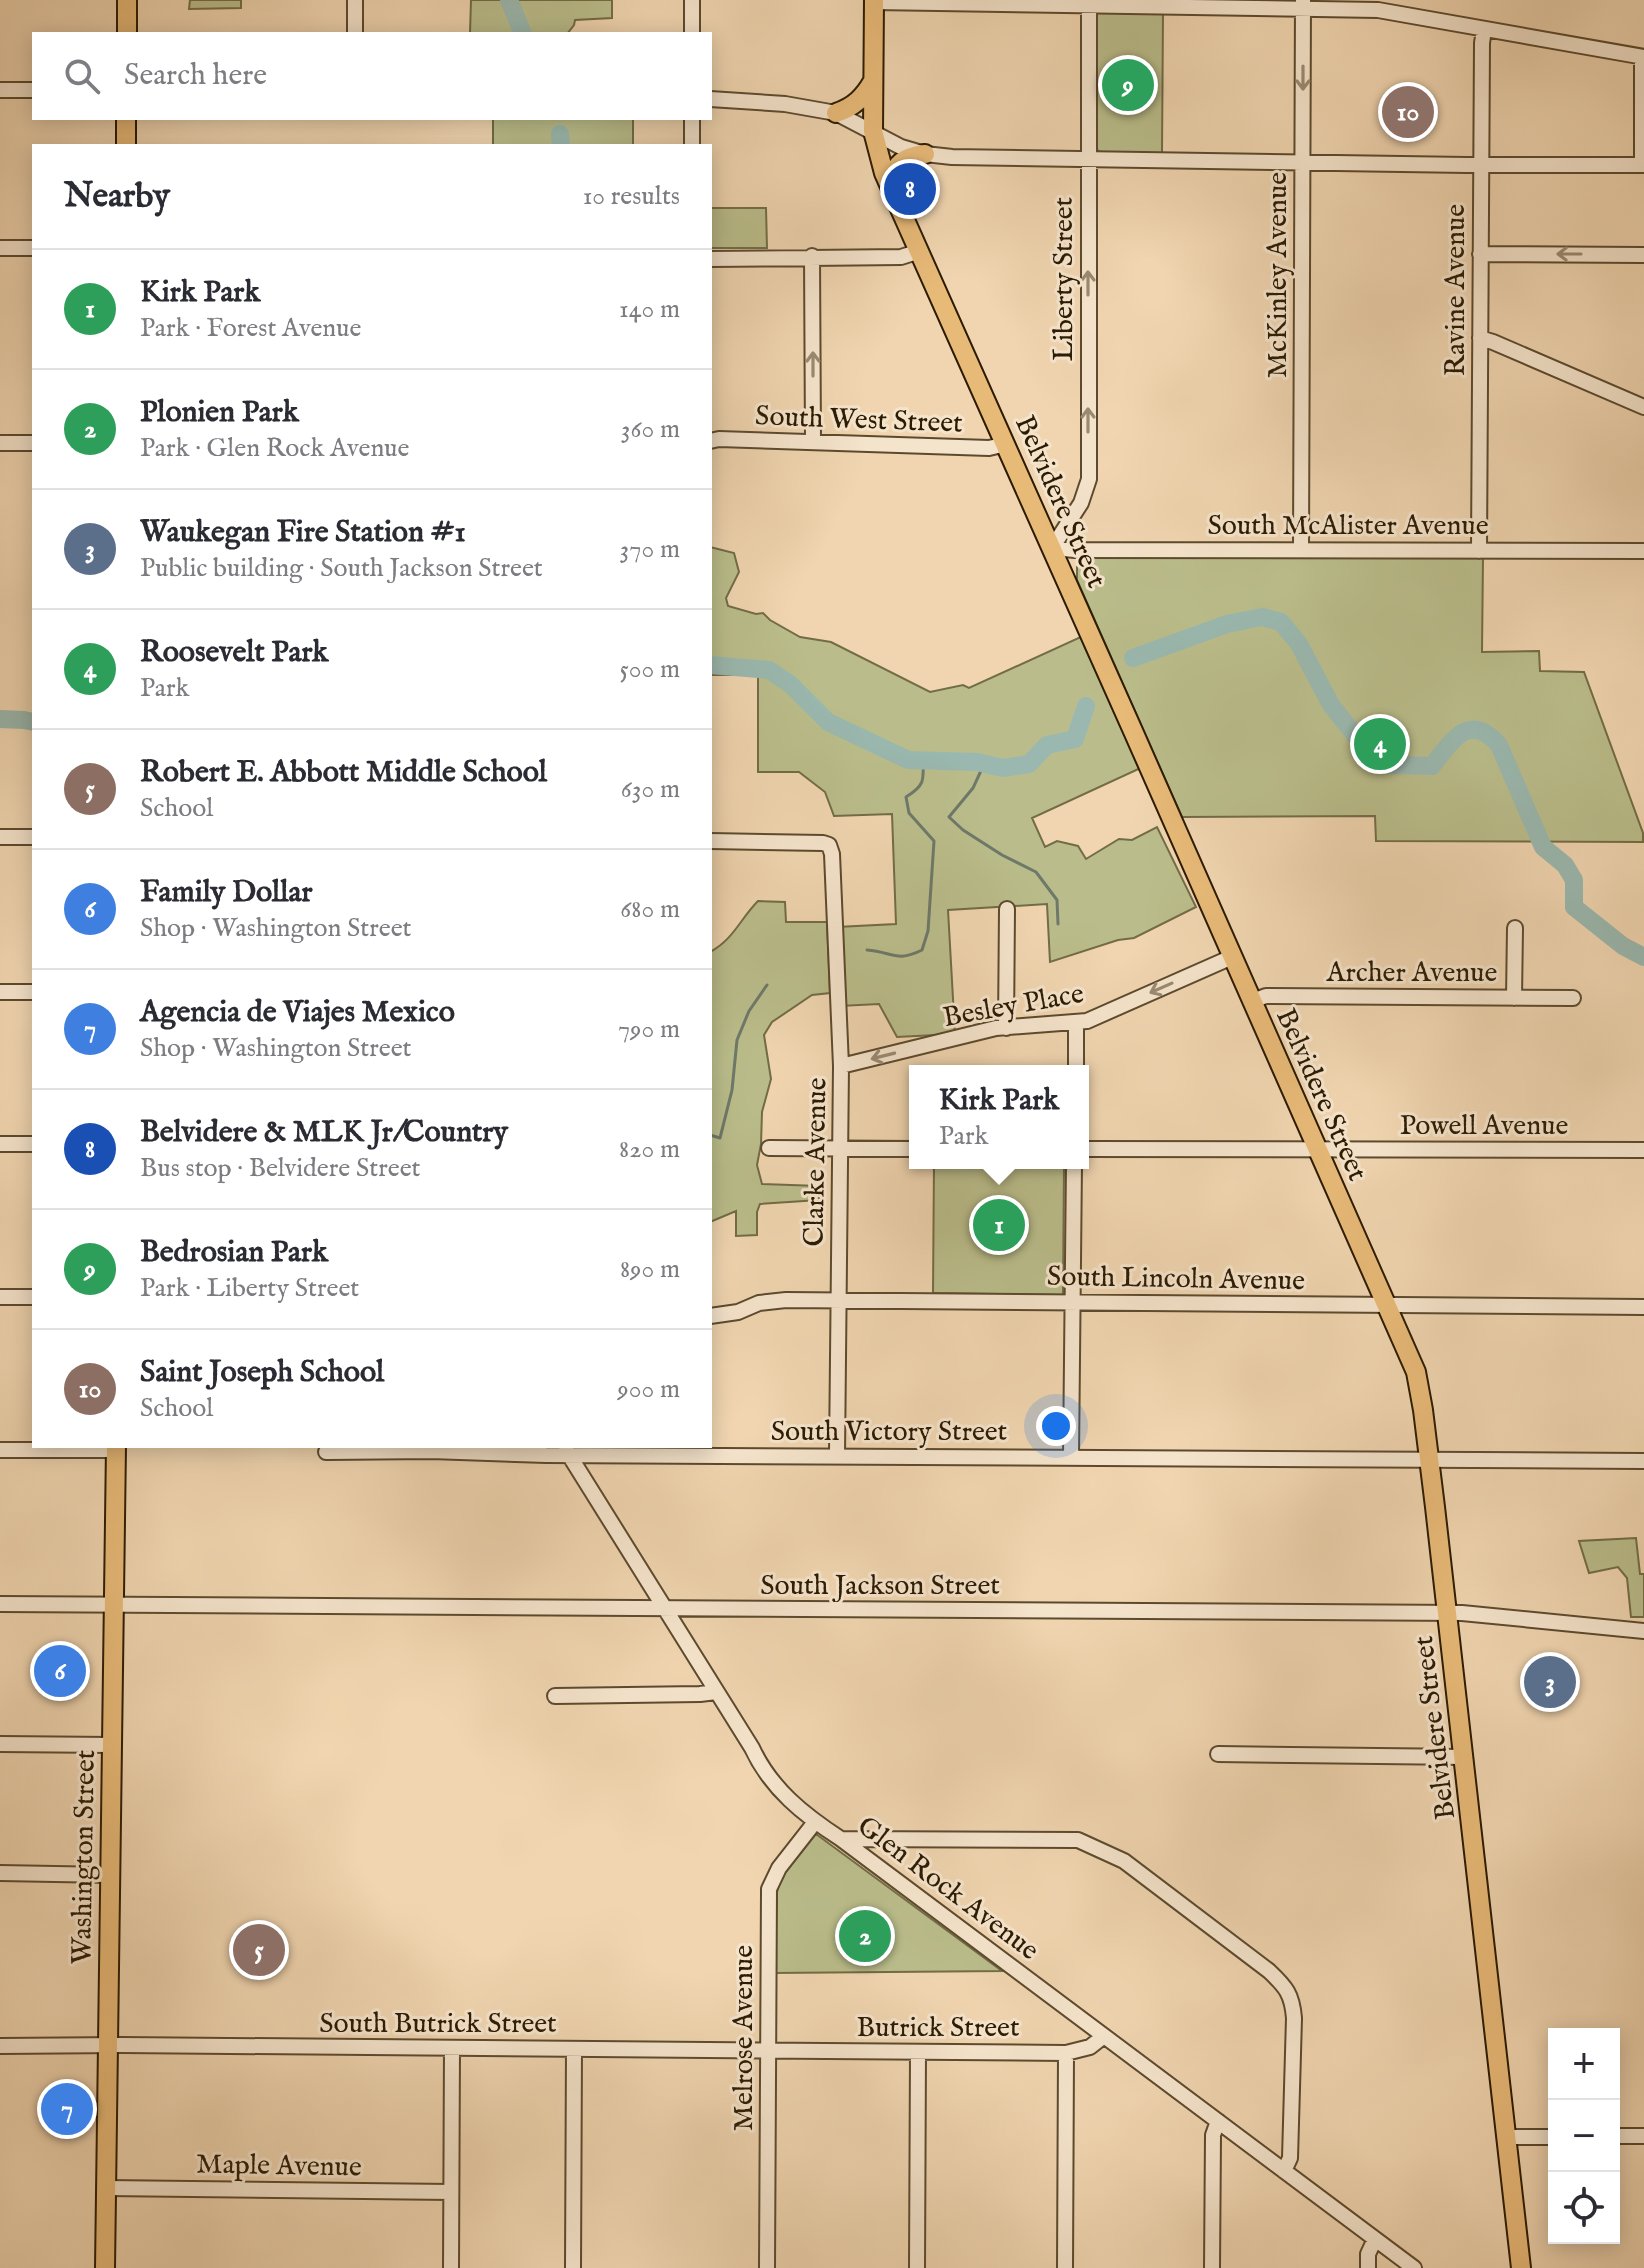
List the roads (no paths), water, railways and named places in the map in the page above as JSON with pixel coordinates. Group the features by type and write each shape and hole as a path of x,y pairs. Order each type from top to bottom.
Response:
{"main road":[{"path":"127,0 127,32"},
{"name":"Belvidere Street","path":"874,1 873,131 889,183 1416,1372 1465,1757 1521,2268"},
{"path":"836,113 848,109 862,98 873,81"},
{"path":"126,120 126,144"},
{"path":"889,183 893,170 902,161 925,154"},
{"name":"Washington Street","path":"105,2268 116,1448"}],"street":[{"path":"355,0 355,32"},
{"path":"692,0 692,32"},
{"path":"712,99 785,104 836,113 901,147 952,157 1643,165 1643,57 1378,10 1303,5 874,1"},
{"name":"Liberty Street","path":"1052,548 1081,503 1089,479 1089,3"},
{"name":"McKinley Avenue","path":"1301,550 1303,5"},
{"name":"Ravine Avenue","path":"1479,551 1484,30"},
{"path":"0,90 32,90"},
{"path":"692,120 692,144"},
{"path":"0,248 32,248"},
{"path":"712,259 901,257 920,251"},
{"path":"1480,254 1644,255"},
{"path":"812,256 813,442"},
{"path":"1480,338 1644,407"},
{"name":"South West Street","path":"712,441 989,448 1006,444"},
{"path":"0,443 32,443"},
{"name":"South McAlister Avenue","path":"1052,548 1644,551"},
{"path":"0,837 32,837"},
{"name":"Clarke Avenue","path":"712,841 829,845 833,869 841,1066 837,1455"},
{"path":"1006,1028 1007,909"},
{"path":"1514,998 1515,928"},
{"name":"Besley Place","path":"841,1066 1006,1028 1087,1021 1232,957"},
{"path":"0,992 32,992"},
{"name":"Archer Avenue","path":"1252,1001 1266,996 1573,998"},
{"path":"1076,1022 1076,1065"},
{"path":"0,1144 32,1144"},
{"path":"769,1148 909,1149"},
{"name":"Powell Avenue","path":"1089,1149 1644,1150"},
{"path":"1071,1457 1074,1169"},
{"path":"0,1297 32,1297"},
{"name":"South Lincoln Avenue","path":"712,1316 738,1312 759,1303 786,1300 1644,1307"},
{"path":"0,1450 116,1448"},
{"name":"South Victory Street","path":"326,1452 567,1450 1644,1461"},
{"name":"Glen Rock Avenue","path":"567,1450 759,1764 780,1792 815,1822 1414,2268"},
{"name":"South Jackson Street","path":"0,1604 1448,1613 1644,1631"},
{"path":"555,1696 716,1692"},
{"path":"0,1744 112,1745"},
{"path":"1218,1754 1465,1757"},
{"name":"Melrose Avenue","path":"767,2268 769,1889 779,1868 815,1822"},
{"path":"841,1839 1078,1840 1124,1861 1285,1986 1292,2001 1294,2018 1290,2158 1284,2171"},
{"path":"0,1873 110,1875"},
{"name":"Butrick Street","path":"768,2050 1066,2053 1090,2047 1104,2036"},
{"name":"South Butrick Street","path":"0,2046 768,2050"},
{"path":"451,2268 452,2048"},
{"path":"573,2268 574,2049"},
{"path":"917,2268 918,2052"},
{"path":"1065,2268 1066,2053"},
{"path":"1212,2268 1213,2135 1218,2121"},
{"path":"1620,2136 1644,2136"},
{"path":"1508,2137 1548,2137"},
{"name":"Maple Avenue","path":"106,2188 451,2192"},
{"path":"1368,2268 1368,2254 1375,2239"}],"waterway":[{"path":"509,0 522,32"},
{"path":"560,134 561,144"},
{"path":"1133,658 1227,624 1262,617 1281,622 1299,644 1331,705 1363,745 1391,765 1432,766 1462,733 1479,730 1488,735 1499,745 1543,847 1565,865 1574,880 1574,907 1623,946 1644,957"},
{"path":"712,665 769,670 790,684 828,722 908,760 977,762 1003,768 1029,764 1047,745 1075,739 1086,706"},
{"path":"0,719 32,722"},
{"path":"867,950 900,956 913,954 922,950 928,931 934,841 909,813 906,797 922,782 923,761"},
{"path":"984,764 973,788 949,817 963,830 1002,855 1036,872 1057,900 1058,924"},
{"path":"712,1136 720,1138 732,1090 737,1040 749,1011 767,985"}],"place":[{"name":"Bedrosian Park","path":"1128,85"},
{"name":"Saint Joseph School","path":"1408,112"},
{"name":"Belvidere & MLK Jr/Country","path":"910,189"},
{"name":"Roosevelt Park","path":"1380,744"},
{"name":"Kirk Park","path":"999,1225"},
{"name":"Family Dollar","path":"60,1671"},
{"name":"Waukegan Fire Station #1","path":"1550,1682"},
{"name":"Plonien Park","path":"865,1936"},
{"name":"Robert E. Abbott Middle School","path":"259,1950"},
{"name":"Agencia de Viajes Mexico","path":"67,2109"}]}
